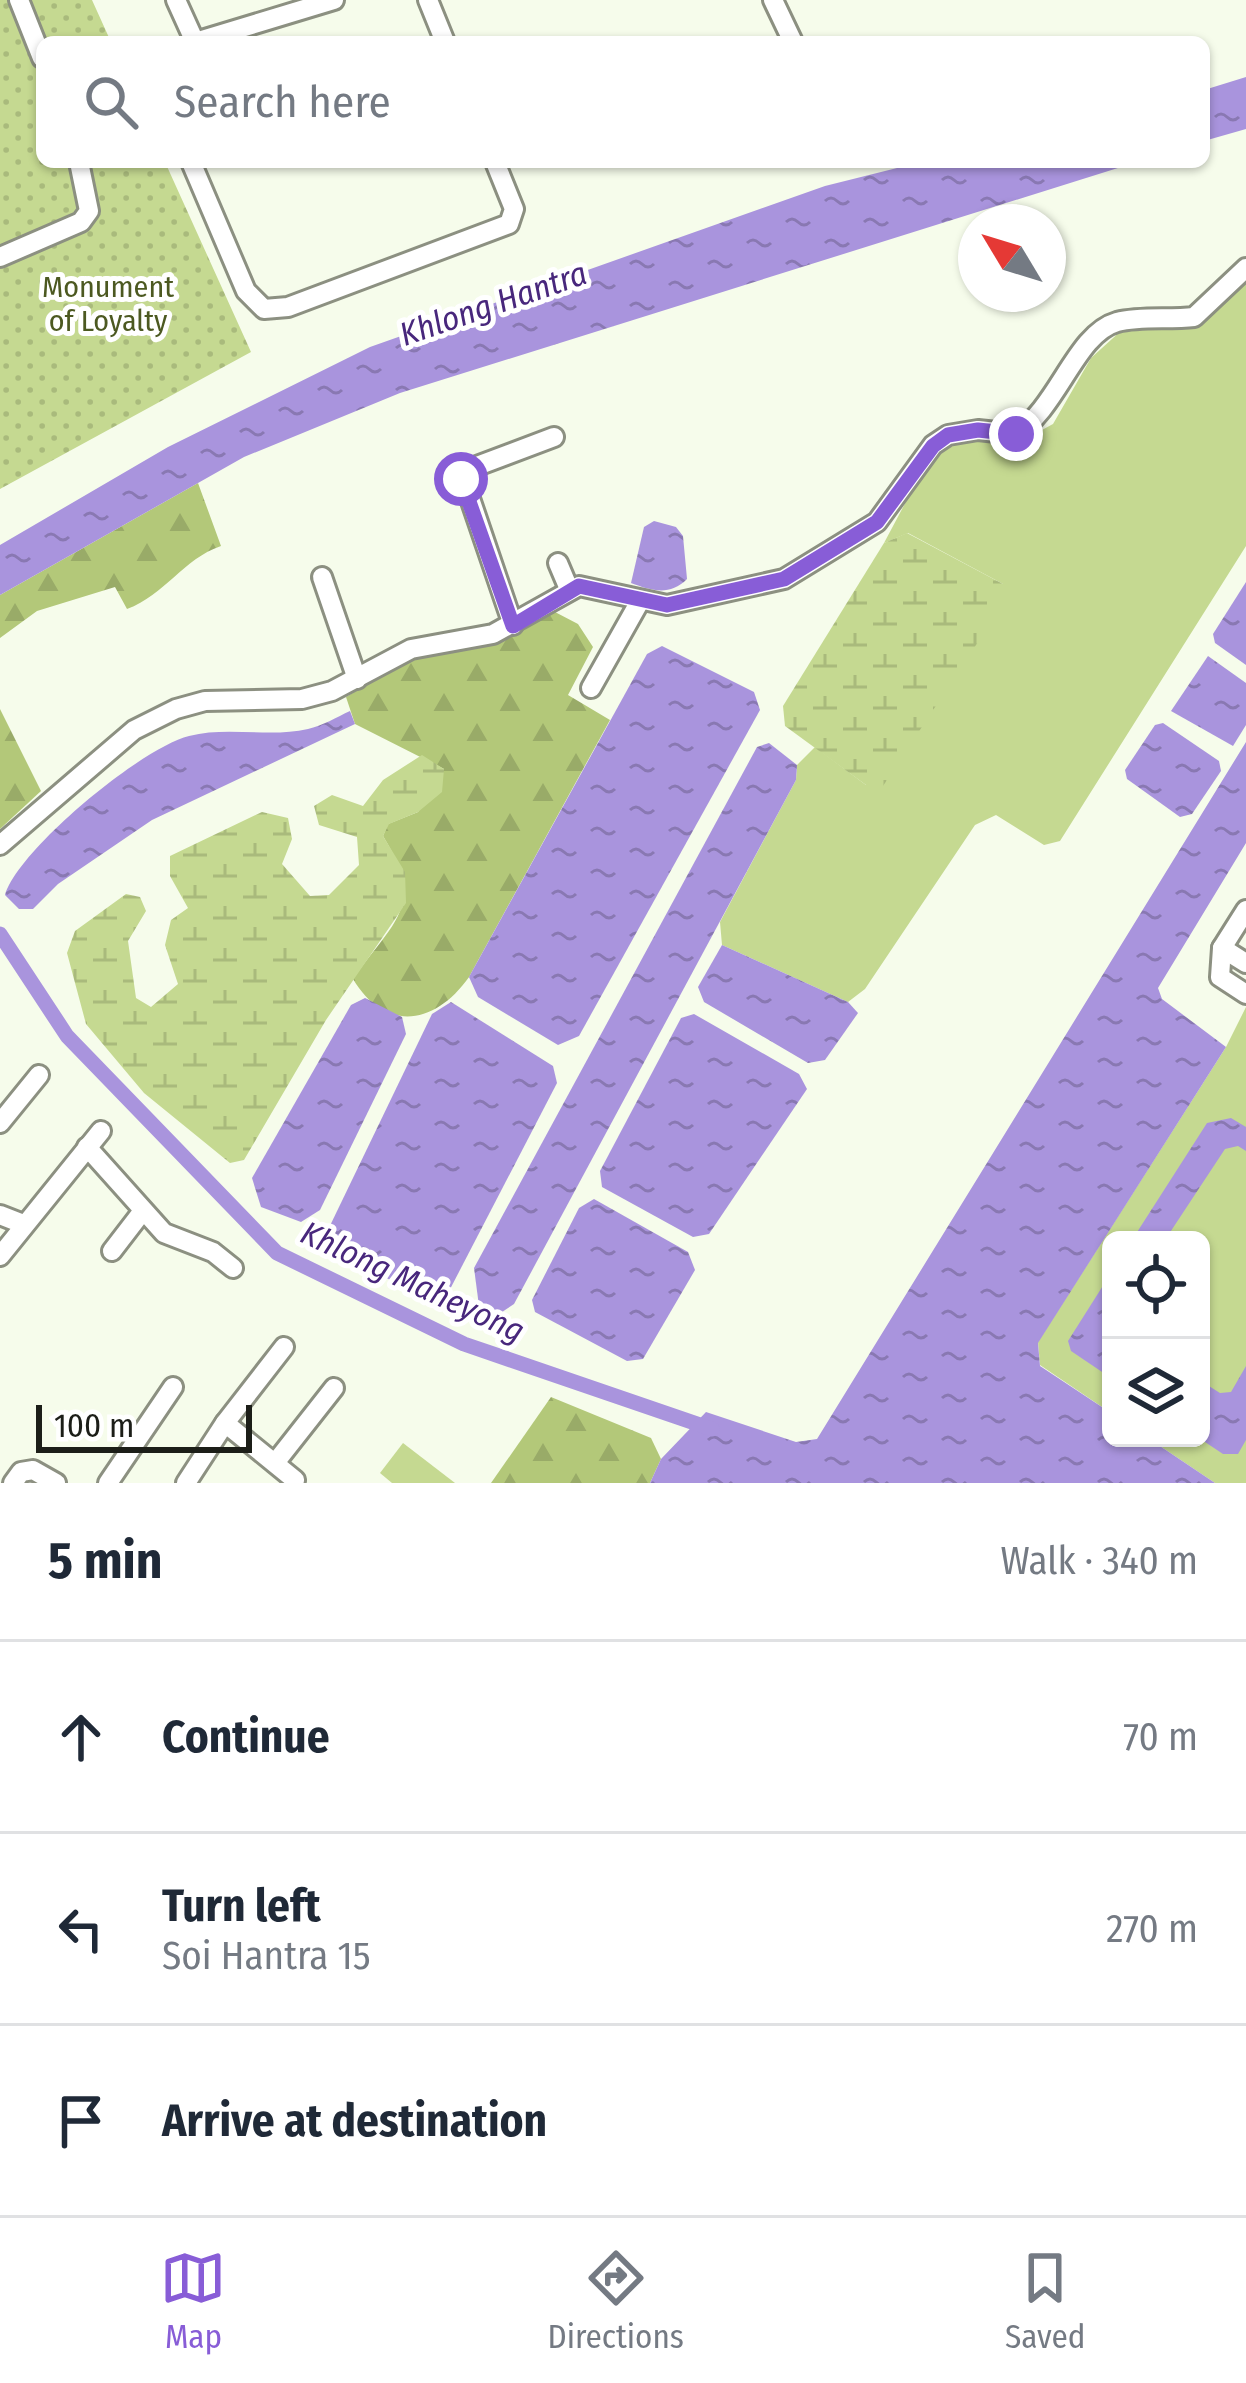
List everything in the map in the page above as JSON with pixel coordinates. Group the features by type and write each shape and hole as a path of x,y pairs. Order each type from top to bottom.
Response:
{"street":[{"path":"19,0 36,43"},
{"path":"176,0 192,36"},
{"path":"215,36 334,0"},
{"path":"428,0 443,36"},
{"path":"773,0 790,36"},
{"path":"0,257 81,222 88,211 80,168"},
{"path":"194,168 246,290 264,309 288,307 509,224 514,209 497,168"},
{"path":"0,845 27,816 134,730 176,709 230,698 302,699 357,679 411,649 513,626 569,589 601,587 667,605 808,569 885,514 933,446 948,435 978,430 1016,434 1046,410 1099,332 1123,321 1194,317 1246,268"},
{"path":"513,626 461,472 554,437"},
{"path":"558,563 569,589"},
{"path":"322,578 357,679"},
{"path":"591,688 640,601"},
{"path":"1243,979 1222,948 1246,910"},
{"path":"0,1123 39,1076"},
{"path":"0,1256 101,1131"},
{"path":"87,1147 164,1233 213,1252 233,1268"},
{"path":"112,1251 142,1212"},
{"path":"0,1215 23,1225"},
{"path":"186,1483 284,1347"},
{"path":"109,1483 173,1387"},
{"path":"275,1463 334,1388"},
{"path":"225,1423 295,1480"},
{"path":"13,1483 21,1472 33,1470 56,1483"}],"green space":[{"name":"Monument of Loyalty","path":"0,0 92,0 108,36 36,36 36,168 168,168 251,352 0,489"},
{"path":"1246,278 1246,546 1060,841 1044,845 996,815 975,825 865,989 848,1002 722,945 720,922 796,780 797,765 815,747 866,785 1003,584 908,533 884,543 926,464 944,446 963,439 1016,444 1053,424 1091,358 1123,329 1192,322 1215,308"},
{"path":"198,483 221,546 127,609 115,587 37,611 0,638 0,595"},
{"path":"907,533 1003,584 1005,601 883,786 866,785 785,726 783,706 884,543"},
{"path":"555,612 578,624 593,647 568,695 610,720 469,977 442,1005 426,1013 396,1015 366,997 353,979 400,912 402,880 383,836 388,824 418,812 444,769 355,724 346,697 412,657 491,642"},
{"path":"0,709 41,791 0,829"},
{"path":"422,755 444,769 442,792 418,812 389,824 383,836 405,872 406,903 326,1020 244,1160 230,1163 144,1093 86,1024 67,953 75,931 126,894 140,897 146,911 128,941 136,998 151,1007 178,984 165,945 171,920 188,908 170,876 170,856 262,812 288,818 292,839 282,864 310,896 329,895 359,865 357,837 319,825 314,806 332,795 363,806 383,780"},
{"path":"1246,1007 1246,1483 1215,1483 1161,1447 1210,1447 1210,1231 1109,1231 1226,1047"},
{"path":"1102,1242 1102,1407 1040,1365 1038,1342"},
{"path":"551,1397 651,1438 661,1459 650,1483 491,1483"},
{"path":"403,1443 455,1483 392,1483 380,1473"}],"water":[{"path":"1246,77 1246,129 1210,139 1210,88"},
{"path":"897,168 1118,168 1003,204 958,204 958,218 400,393 244,457 0,595 0,545 168,447 370,347 825,186"},
{"path":"654,521 676,527 683,536 687,579 667,590 631,583 644,527"},
{"path":"1246,582 1246,665 1215,643 1213,634"},
{"path":"662,646 754,692 760,710 579,1036 558,1045 478,997 469,977 647,654"},
{"path":"1208,656 1246,683 1246,725 1233,746 1171,711"},
{"path":"350,711 355,724 152,820 58,884 33,909 19,909 5,895 32,853 56,828 113,780 168,744 203,733 308,729"},
{"path":"1163,723 1219,761 1221,771 1192,814 1180,817 1127,779 1125,770 1155,725"},
{"path":"1246,742 1246,843 1158,988 1162,999 1226,1047 1109,1231 1102,1231 1102,1242 1038,1343 1040,1366 1102,1407 1102,1447 1161,1447 1215,1483 650,1483 661,1459 706,1412 796,1442 817,1439"},
{"path":"769,743 797,765 796,780 514,1304 499,1314 479,1306 474,1268 757,747"},
{"path":"722,945 848,1002 858,1013 825,1060 808,1063 704,1002 698,987"},
{"path":"365,998 402,1017 406,1034 320,1210 301,1222 261,1207 252,1178 351,1005"},
{"path":"451,1002 553,1066 557,1083 447,1295 432,1300 328,1250 326,1234 432,1014"},
{"path":"694,1014 799,1074 807,1089 709,1234 693,1237 602,1187 600,1171 681,1018"},
{"path":"1231,1118 1246,1127 1246,1151 1238,1146 1225,1149 1171,1231 1138,1231 1207,1123"},
{"path":"594,1199 688,1252 695,1270 643,1359 627,1361 535,1312 532,1300 579,1208"},
{"path":"1102,1287 1102,1372 1071,1351 1068,1341"},
{"path":"1246,1366 1246,1440 1238,1454 1223,1454 1210,1445 1210,1387 1220,1393 1231,1392"}],"waterway":[{"name":"Khlong Maheyong","path":"0,934 67,1036 277,1253 464,1344 712,1429"}],"route":[{"path":"461,479 513,626 560,593 579,586 601,587 667,605 784,579 808,569 877,522 933,446 948,435 978,430 1016,434"}],"water label":[{"name":"Khlong Hantra","path":"493,303"}]}
